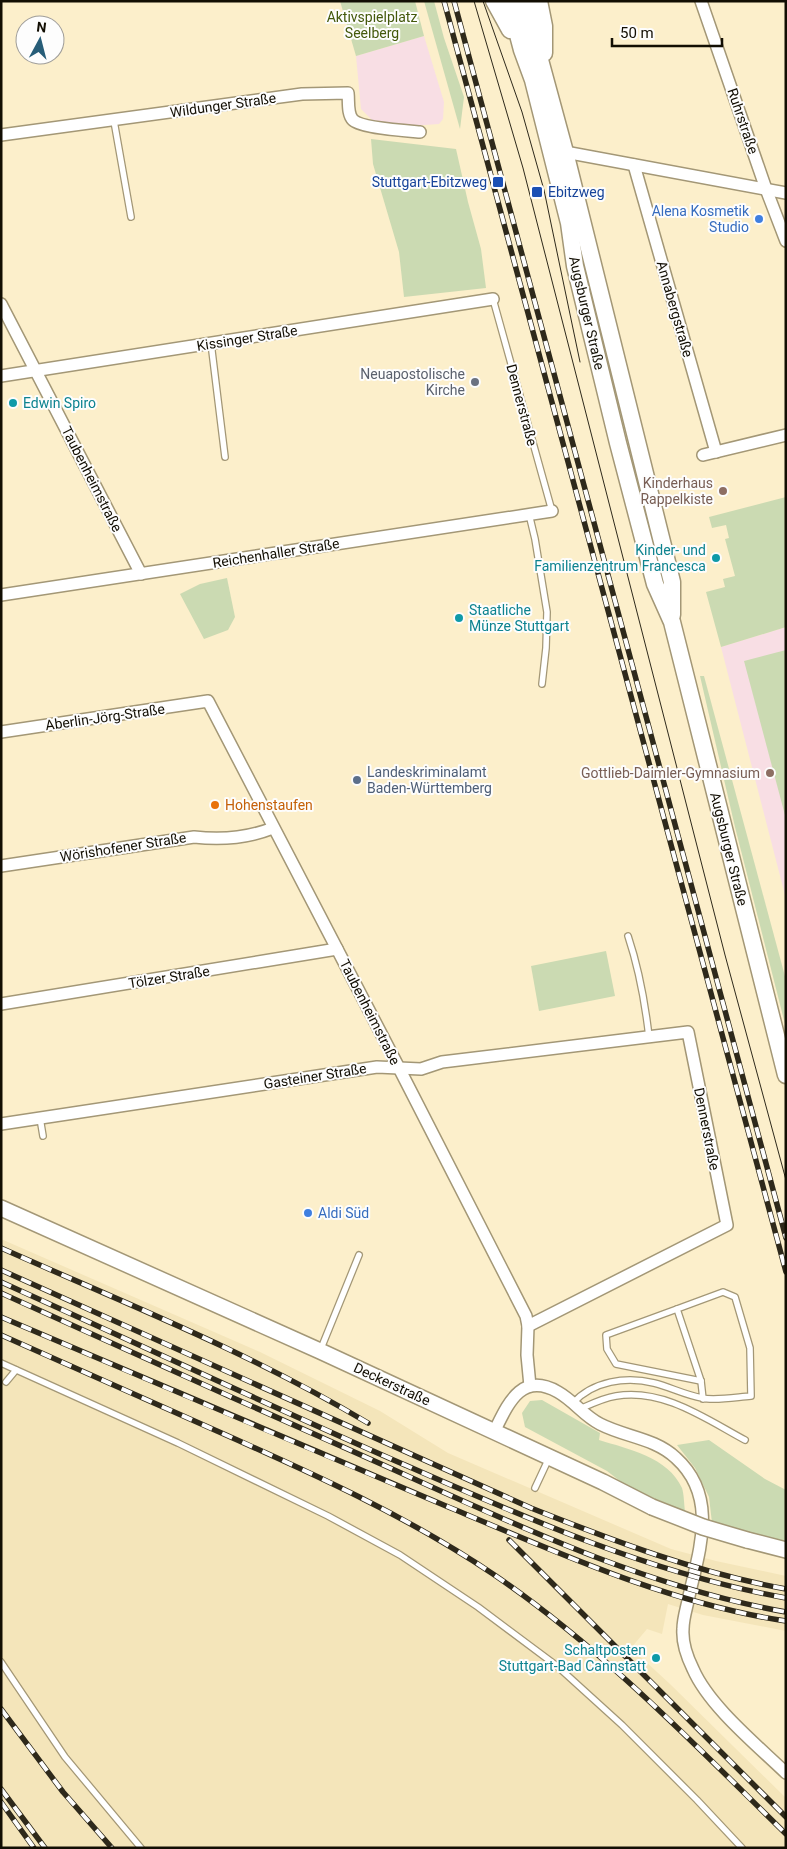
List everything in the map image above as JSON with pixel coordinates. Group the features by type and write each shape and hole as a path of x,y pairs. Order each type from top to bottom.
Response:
{"main road":[{"path":"494,1 522,50"},
{"name":"Augsburger Straße","path":"509,1 522,50 533,80 569,223 575,266 618,443 655,584 672,622 786,1075"},
{"name":"Augsburger Straße","path":"524,1 565,152 672,582 672,622"},
{"path":"539,1 544,26 543,70"}],"street":[{"name":"Ruhrstraße","path":"701,1 786,241"},
{"name":"Wildunger Straße","path":"1,135 302,94 348,93 350,113 354,121 364,125 420,132"},
{"path":"565,152 786,193"},
{"name":"Annabergstraße","path":"634,165 716,452"},
{"name":"Kissinger Straße","path":"1,376 493,299"},
{"name":"Taubenheimstraße","path":"1,304 140,574"},
{"path":"703,455 786,435"},
{"name":"Reichenhaller Straße","path":"1,595 552,511"},
{"name":"Taubenheimstraße","path":"208,701 526,1316 528,1326"},
{"name":"Aberlin-Jörg-Straße","path":"1,732 208,701"},
{"name":"Wörishofener Straße","path":"1,866 194,836 212,839 258,834 273,828"},
{"name":"Tölzer Straße","path":"1,1004 337,949"},
{"name":"Gasteiner Straße","path":"1,1124 378,1067 421,1069 442,1062 688,1032"},
{"name":"Dennerstraße","path":"528,1326 727,1225 688,1032"},
{"name":"Deckerstraße","path":"1,1208 320,1351 652,1507 703,1527 786,1550"},
{"path":"528,1326 527,1354 530,1386"},
{"path":"494,1432 504,1411 516,1394 530,1386 536,1385 553,1389 565,1396 601,1424 664,1449 685,1467 692,1478 701,1502 704,1517 699,1553 683,1629 688,1657 697,1678 716,1704 786,1773"}],"lane":[{"path":"114,121 131,217"},
{"name":"Dennerstraße","path":"493,299 552,511"},
{"path":"211,343 225,457"},
{"path":"529,514 547,612 542,684"},
{"path":"628,936 636,961 650,1037"},
{"path":"40,1118 43,1136"},
{"path":"320,1351 359,1255"},
{"path":"576,1406 581,1394 605,1383 625,1379 654,1382 703,1399 751,1396 750,1348 735,1297 722,1292 606,1335 607,1349 616,1364 701,1381"},
{"path":"676,1309 701,1381 703,1399"},
{"path":"1,1363 178,1443 328,1516 408,1560 478,1606 557,1666 622,1725 742,1848"},
{"path":"6,1382 16,1370"},
{"path":"576,1406 628,1394 651,1397 687,1408 745,1440"},
{"path":"536,1488 550,1458"},
{"path":"1,1662 65,1757 141,1848"}],"shaded area":[{"path":"424,36 444,102 443,119 439,124 410,126 372,120 361,109 356,56"},
{"name":"Gottlieb-Daimler-Gymnasium","path":"786,627 786,899 721,647"},
{"path":"1,1239 260,1352 380,1411 448,1453 671,1549 786,1576 786,1631 703,1615 668,1604 662,1634 647,1629 631,1648 786,1798 786,1848 2,1848"}],"green space":[{"name":"Aktivspielplatz Seelberg","path":"340,1 415,1 424,36 356,56"},
{"path":"424,1 434,1 464,97 460,129"},
{"path":"371,139 456,149 481,249 486,288 404,297 399,252 373,164"},
{"path":"786,497 786,627 721,647 706,592 725,587 723,579 735,576 725,539 729,538 726,525 712,528 709,517"},
{"path":"227,578 235,617 228,630 204,639 180,594 200,584"},
{"path":"786,650 786,819 744,661"},
{"path":"700,676 704,676 786,980 786,1028 735,827"},
{"path":"606,951 615,996 539,1011 531,966"},
{"path":"542,1400 600,1433 599,1440 646,1456 667,1469 676,1477 682,1488 685,1511 629,1488 607,1471 525,1427 522,1413 530,1401"},
{"path":"709,1440 765,1479 786,1490 786,1545 712,1523 709,1497 695,1468 677,1445"}],"tram line":[{"path":"474,1 523,168 725,955 786,1180"},
{"path":"483,1 522,112 544,190 580,362"}],"railway":[{"path":"444,1 786,1272"},
{"path":"454,1 786,1238"},
{"path":"1,1248 233,1351 368,1423"},
{"path":"1,1270 531,1508 657,1555 721,1574 786,1589"},
{"path":"1,1282 354,1443 592,1543 688,1575 736,1588 786,1598"},
{"path":"1,1293 486,1511 584,1552 633,1571 683,1587 734,1601 786,1612"},
{"path":"1,1317 570,1558 655,1589 699,1602 742,1613 786,1621"},
{"path":"1,1335 323,1479 393,1514 460,1553 493,1574 572,1633 646,1698 786,1834"},
{"path":"509,1540 786,1817"},
{"path":"1,1709 63,1792 112,1848"},
{"path":"1,1789 45,1848"},
{"path":"1,1802 34,1848"}],"place":[{"name":"Stuttgart-Ebitzweg","path":"498,182"},
{"name":"Ebitzweg","path":"537,192"},
{"name":"Alena Kosmetik Studio","path":"759,219"},
{"name":"Neuapostolische Kirche","path":"475,382"},
{"name":"Edwin Spiro","path":"13,403"},
{"name":"Kinderhaus Rappelkiste","path":"723,491"},
{"name":"Kinder- und Familienzentrum Francesca","path":"716,558"},
{"name":"Staatliche Münze Stuttgart","path":"459,618"},
{"name":"Gottlieb-Daimler-Gymnasium","path":"770,773"},
{"name":"Landeskriminalamt Baden-Württemberg","path":"357,780"},
{"name":"Hohenstaufen","path":"215,805"},
{"name":"Aldi Süd","path":"308,1213"},
{"name":"Schaltposten Stuttgart-Bad Cannstatt","path":"656,1658"}]}
